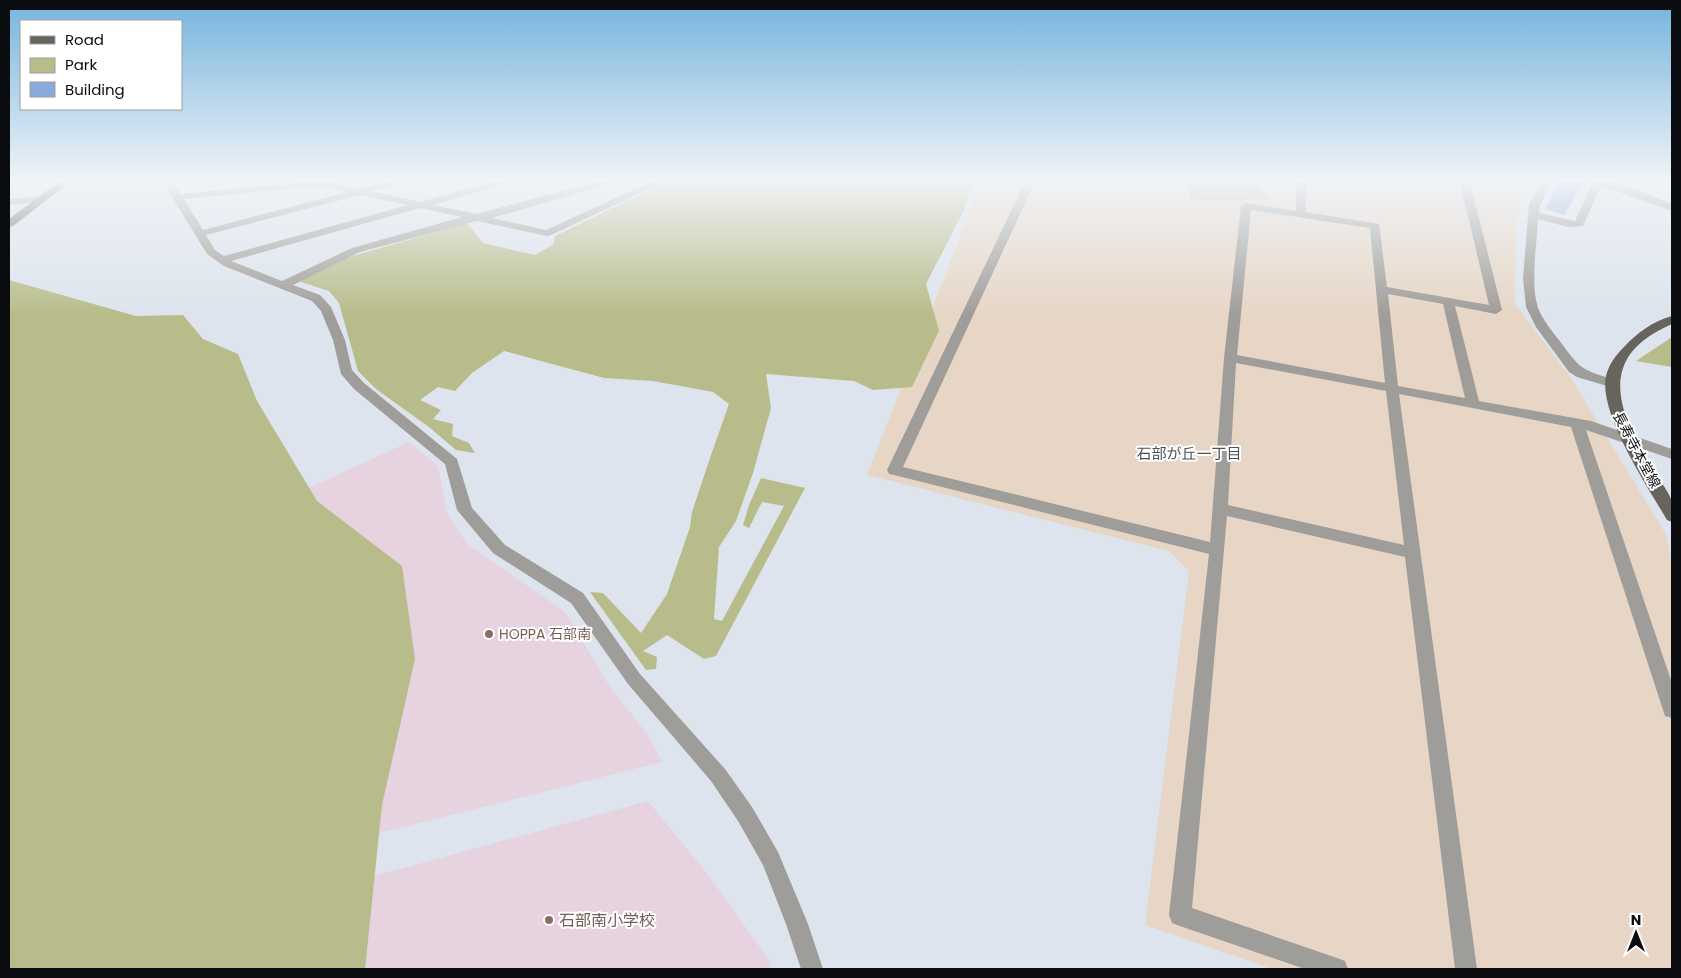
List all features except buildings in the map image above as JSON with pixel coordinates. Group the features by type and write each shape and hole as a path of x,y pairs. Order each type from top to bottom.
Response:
{"main road":[{"name":"長寿寺本堂線","path":"1672,320 1652,328 1638,339 1617,362 1612,383 1615,410 1629,441 1672,516"}],"street":[{"path":"193,224 211,252 228,264 316,298 326,310 339,340 346,371 359,386 452,462 465,510 500,549 577,598 634,679 718,775 745,814 771,858 797,924 812,969"},
{"path":"199,234 238,224"},
{"path":"222,260 353,224"},
{"path":"283,285 356,250 455,224"},
{"path":"501,224 547,234 568,224"},
{"path":"1010,224 894,470 1216,550"},
{"path":"1244,224 1230,358 1216,550 1180,915 1337,969"},
{"path":"1359,224 1375,226 1392,389 1466,969"},
{"path":"1383,290 1496,310 1475,224"},
{"path":"1533,224 1529,278 1532,307 1542,327 1574,369 1582,374 1612,383"},
{"path":"1567,224 1579,224"},
{"path":"1448,302 1473,404"},
{"path":"1230,358 1591,426 1629,441 1672,454"},
{"path":"1577,424 1672,710"},
{"path":"1219,510 1413,553"}],"shaded area":[{"path":"965,224 1516,224 1515,304 1571,378 1665,533 1672,561 1672,969 1272,969 1145,925 1189,571 1169,551 867,475"},
{"name":"HOPPA 石部南","path":"409,442 438,466 447,513 467,544 565,612 610,687 648,735 662,762 367,836 298,493"},
{"name":"石部南小学校","path":"648,801 709,876 769,960 771,969 353,969 360,880"}],"green space":[{"path":"465,224 468,224 483,243 535,255 554,244 555,236 580,224 957,224 926,284 939,331 912,387 873,390 854,381 766,374 771,408 753,473 736,521 719,547 714,619 722,621 784,506 762,502 749,528 743,525 749,505 761,478 805,488 716,656 704,659 667,635 643,651 657,657 656,669 646,670 590,592 603,593 641,633 667,594 690,527 692,512 729,404 713,392 653,381 604,378 504,351 472,373 455,391 438,387 420,400 441,410 433,419 453,424 452,436 469,443 475,453 456,450 429,427 376,389 358,371 339,303 329,291 301,282 302,279 339,260"},
{"path":"9,280 136,316 183,315 203,339 238,354 257,401 317,501 402,566 415,659 382,805 365,969 9,969"},
{"path":"1672,337 1672,367 1636,361"}],"place":[{"name":"HOPPA 石部南","path":"489,634"},
{"name":"石部南小学校","path":"549,920"}],"district":[{"name":"石部が丘一丁目","path":"1189,453"}]}
